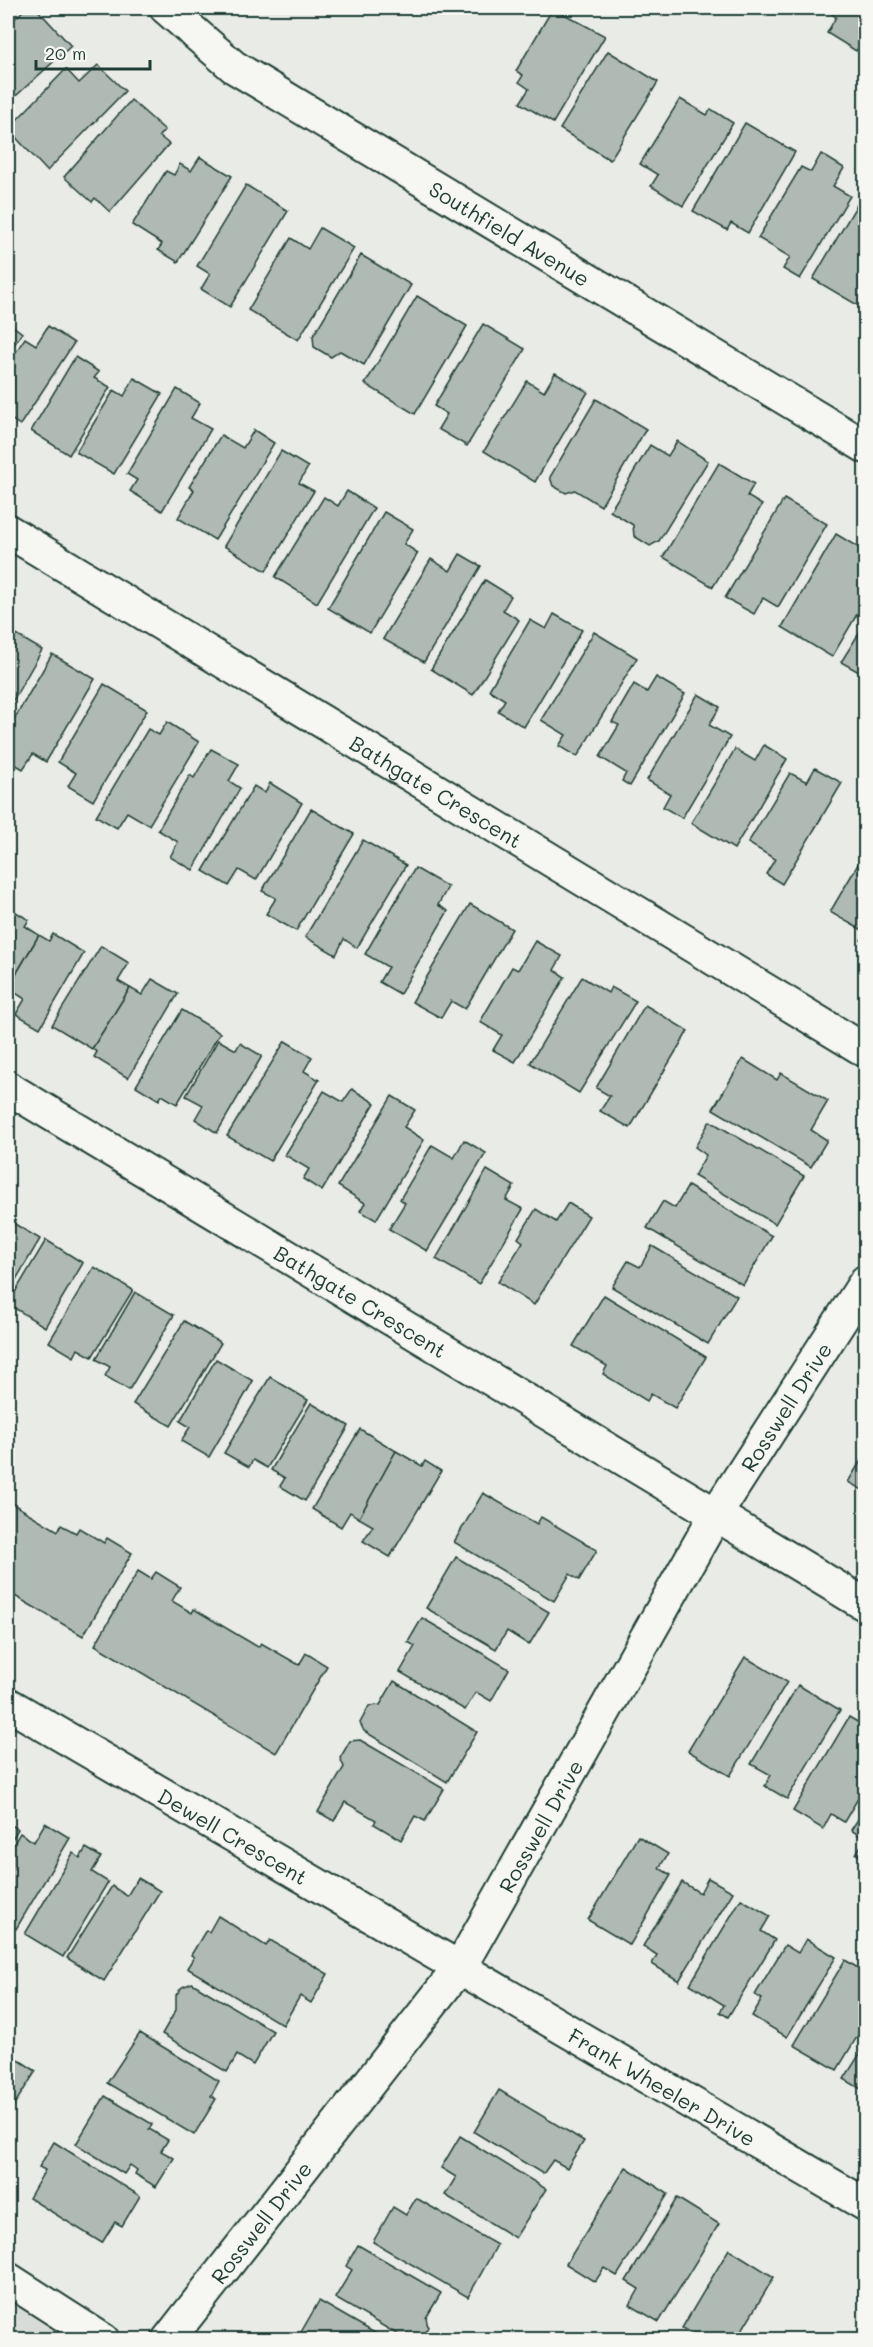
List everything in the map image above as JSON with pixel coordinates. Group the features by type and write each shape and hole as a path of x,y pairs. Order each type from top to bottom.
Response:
{"street":[{"name":"Southfield Avenue","path":"166,8 234,67 866,447"},
{"name":"Bathgate Crescent","path":"8,531 866,1051"},
{"name":"Bathgate Crescent","path":"8,1088 866,1605"},
{"name":"Rosswell Drive","path":"168,2340 460,1967 716,1514 866,1281"},
{"name":"Dewell Crescent","path":"8,1704 460,1967"},
{"name":"Frank Wheeler Drive","path":"460,1967 866,2205"},
{"path":"8,2279 103,2340"}],"shaded area":[{"path":"8,2301 76,2339 8,2339"}],"building":[{"path":"26,8 36,8 71,46 8,103 8,25"},
{"path":"553,8 605,36 553,123 520,103 529,89 519,82 523,75 516,71"},
{"path":"824,8 866,8 866,36 856,51 827,33 836,17"},
{"path":"608,51 658,82 610,160 560,129"},
{"path":"98,65 125,91 47,171 8,129 66,69 79,83"},
{"path":"680,99 707,115 711,109 733,123 683,206 651,186 658,175 640,164"},
{"path":"131,100 165,130 159,136 169,144 110,212 95,198 92,202 64,177"},
{"path":"745,123 795,152 748,233 731,223 727,230 693,211"},
{"path":"821,154 844,168 833,186 850,196 800,279 783,269 790,257 758,238 801,167 811,172"},
{"path":"200,157 232,176 178,262 158,250 162,244 132,225 166,171 174,175 180,164 191,171"},
{"path":"246,185 288,211 230,307 201,289 210,274 197,266"},
{"path":"862,196 866,198 864,309 813,279"},
{"path":"320,228 354,248 298,340 248,310 291,238 308,249"},
{"path":"361,255 411,285 364,365 340,351 331,357 314,347 313,336"},
{"path":"417,296 467,326 415,414 365,384"},
{"path":"8,322 22,333 8,354"},
{"path":"483,324 525,349 467,446 438,429 447,414 434,406"},
{"path":"48,326 74,343 20,425 8,417 8,364 25,338 36,345"},
{"path":"75,357 99,372 94,378 110,387 69,455 31,431"},
{"path":"555,373 588,392 535,482 484,451 527,381 544,392"},
{"path":"134,378 162,394 114,474 76,452 114,390 124,396"},
{"path":"177,389 200,403 191,418 211,429 162,511 130,491 137,480 127,474"},
{"path":"596,399 646,429 601,506 575,490 566,493 553,486 550,477"},
{"path":"254,430 274,443 215,540 178,518 194,490 189,487 221,435 243,448"},
{"path":"677,441 708,461 659,541 650,546 634,536 633,525 610,511 650,445 668,456"},
{"path":"281,451 308,467 299,483 314,491 266,571 224,546"},
{"path":"719,463 754,484 747,496 762,505 713,587 663,557"},
{"path":"347,491 374,508 317,603 275,577 324,497 338,506"},
{"path":"784,499 827,524 778,607 763,598 754,614 725,598"},
{"path":"384,512 413,529 404,544 418,553 370,633 328,608"},
{"path":"836,534 866,552 862,565 866,567 866,599 832,657 782,627"},
{"path":"460,554 481,566 424,662 383,639 431,559 450,571"},
{"path":"485,580 511,596 503,610 519,620 473,695 431,669"},
{"path":"554,614 582,630 524,727 498,711 505,700 489,690 530,620 546,629"},
{"path":"866,622 866,676 841,662"},
{"path":"8,630 42,650 8,709"},
{"path":"594,632 637,658 577,757 559,746 566,735 541,720"},
{"path":"52,654 95,679 46,762 33,754 23,769 8,760 8,730"},
{"path":"656,677 685,694 630,786 622,781 626,773 600,757 619,725 612,722 634,684 647,692"},
{"path":"104,684 147,710 93,801 68,786 76,773 58,762"},
{"path":"698,694 720,707 709,725 730,737 682,818 663,807 670,794 647,780"},
{"path":"167,722 199,742 149,825 127,812 117,828 96,816 148,729 159,735"},
{"path":"764,745 787,759 734,849 691,823 735,749 755,761"},
{"path":"211,749 239,764 229,781 240,788 193,870 170,857 178,842 158,830 190,775 194,778"},
{"path":"815,768 842,783 782,884 766,874 775,859 748,843 790,773 807,782"},
{"path":"270,783 302,803 256,880 239,870 229,886 203,871 254,786 265,793"},
{"path":"311,809 354,834 296,931 266,914 276,898 262,891"},
{"path":"363,840 406,865 357,948 344,939 336,955 305,937"},
{"path":"860,861 866,864 866,942 861,940 865,932 830,912"},
{"path":"415,868 448,887 438,905 448,911 400,994 379,982 388,967 365,954"},
{"path":"470,904 512,929 465,1009 451,1001 441,1018 412,1002"},
{"path":"8,907 29,920 25,926 39,935 8,988"},
{"path":"53,934 84,953 40,1028 16,1014 25,999 8,988 39,935 49,941"},
{"path":"535,941 562,956 554,970 565,977 515,1062 493,1050 502,1035 480,1022 512,967 518,970"},
{"path":"101,946 129,963 118,981 130,988 92,1049 52,1025"},
{"path":"582,977 608,993 611,987 636,1001 579,1093 530,1063"},
{"path":"152,979 178,994 128,1078 94,1057 97,1052 92,1049 130,988 142,995"},
{"path":"645,1005 688,1031 630,1128 600,1111 610,1096 596,1088"},
{"path":"182,1010 220,1033 177,1104 162,1095 159,1100 136,1086"},
{"path":"218,1040 236,1050 240,1043 262,1056 217,1133 195,1119 203,1105 186,1096"},
{"path":"285,1041 312,1057 304,1071 319,1080 270,1161 227,1136"},
{"path":"743,1059 777,1080 781,1073 828,1101 811,1130 827,1140 811,1167 713,1109"},
{"path":"352,1089 375,1103 322,1191 303,1179 309,1169 285,1155 324,1091 343,1102"},
{"path":"392,1096 415,1110 404,1127 424,1140 376,1220 360,1211 365,1203 338,1186"},
{"path":"710,1121 804,1176 775,1224 694,1176 706,1155 695,1147"},
{"path":"464,1140 486,1153 427,1251 389,1229 405,1203 400,1199 432,1145 454,1158"},
{"path":"487,1170 514,1186 506,1200 523,1209 479,1284 436,1259"},
{"path":"688,1186 772,1236 743,1285 647,1228 663,1201 675,1208"},
{"path":"568,1203 589,1216 534,1305 498,1282 523,1242 518,1238 536,1209 556,1222"},
{"path":"8,1220 40,1239 8,1293"},
{"path":"46,1240 83,1263 45,1327 8,1304"},
{"path":"652,1246 737,1296 708,1344 612,1287 628,1261 640,1267"},
{"path":"94,1267 133,1290 92,1357 78,1349 74,1357 49,1342"},
{"path":"135,1292 174,1315 129,1390 105,1376 110,1367 96,1359"},
{"path":"604,1295 706,1357 675,1408 651,1394 647,1401 603,1374 607,1366 573,1346"},
{"path":"184,1321 221,1343 171,1426 133,1404"},
{"path":"216,1359 253,1381 209,1457 181,1441 190,1427 180,1421"},
{"path":"270,1377 308,1400 267,1468 253,1460 249,1467 224,1453"},
{"path":"311,1403 349,1426 305,1501 280,1486 285,1478 271,1470"},
{"path":"360,1429 396,1451 359,1518 350,1512 341,1527 312,1509"},
{"path":"396,1451 422,1466 425,1461 441,1471 390,1557 363,1541 373,1526 359,1518"},
{"path":"866,1452 866,1492 848,1482"},
{"path":"483,1493 537,1524 541,1517 597,1550 579,1580 570,1574 554,1601 454,1542"},
{"path":"8,1501 58,1531 61,1525 76,1533 79,1528 104,1543 107,1538 132,1553 83,1636 8,1592"},
{"path":"456,1557 549,1612 529,1645 507,1631 496,1649 426,1608"},
{"path":"138,1571 151,1579 156,1572 180,1587 172,1601 192,1613 194,1609 258,1647 261,1643 299,1665 306,1653 327,1666 276,1753 95,1645"},
{"path":"422,1618 509,1669 491,1701 476,1692 465,1710 400,1672 415,1646 408,1642"},
{"path":"745,1657 787,1682 730,1776 688,1751"},
{"path":"394,1681 477,1732 447,1782 364,1731 360,1723 369,1706 380,1705"},
{"path":"798,1685 840,1710 787,1799 765,1786 771,1775 751,1764"},
{"path":"849,1717 866,1727 866,1785 844,1822 831,1814 823,1829 793,1811"},
{"path":"360,1740 444,1789 425,1821 415,1816 401,1840 374,1824 376,1820 345,1802 334,1821 318,1812 344,1767 340,1758 350,1741"},
{"path":"866,1807 866,1859 856,1854 865,1839 851,1830"},
{"path":"8,1823 18,1829 8,1846"},
{"path":"45,1823 70,1838 16,1929 8,1924 8,1854 20,1833 34,1842"},
{"path":"638,1836 668,1854 659,1868 671,1875 630,1945 588,1920"},
{"path":"86,1848 101,1857 92,1872 108,1882 63,1957 25,1934 73,1853 80,1858"},
{"path":"138,1878 160,1891 104,1981 67,1958 112,1886 127,1896"},
{"path":"708,1878 733,1892 679,1981 652,1964 657,1955 643,1946 682,1882 700,1893"},
{"path":"741,1899 770,1916 761,1931 775,1940 728,2017 720,2012 724,2005 690,1984"},
{"path":"218,1916 266,1946 270,1940 328,1974 311,2003 300,1996 283,2025 187,1968 194,1957 191,1955 206,1930 209,1932"},
{"path":"806,1939 836,1957 787,2037 752,2016 762,1999 755,1995 785,1945 798,1953"},
{"path":"845,1960 866,1973 866,2022 837,2070 794,2045"},
{"path":"192,1983 273,2031 253,2065 237,2055 227,2072 162,2034 176,2010 176,1995 182,1987"},
{"path":"140,2033 219,2081 211,2096 216,2099 194,2135 107,2083"},
{"path":"866,2044 866,2092 844,2079"},
{"path":"8,2053 36,2071 8,2114"},
{"path":"499,2090 584,2141 567,2168 553,2160 543,2174 474,2132"},
{"path":"105,2096 152,2124 149,2129 168,2140 161,2151 174,2158 156,2187 135,2174 137,2170 130,2165 124,2174 76,2144"},
{"path":"460,2136 546,2189 515,2238 445,2195 456,2177 441,2168"},
{"path":"54,2142 140,2196 122,2226 115,2222 102,2243 29,2198 45,2170 39,2167"},
{"path":"626,2167 668,2194 617,2276 604,2268 595,2282 566,2264"},
{"path":"416,2198 497,2245 468,2297 373,2242 393,2207 406,2215"},
{"path":"677,2198 719,2224 659,2322 630,2305 639,2289 626,2281"},
{"path":"358,2245 441,2293 426,2318 428,2327 421,2339 407,2340 335,2298 352,2270 346,2266"},
{"path":"729,2249 774,2277 736,2340 701,2340 682,2328"},
{"path":"319,2301 387,2340 309,2340 300,2334"}]}
